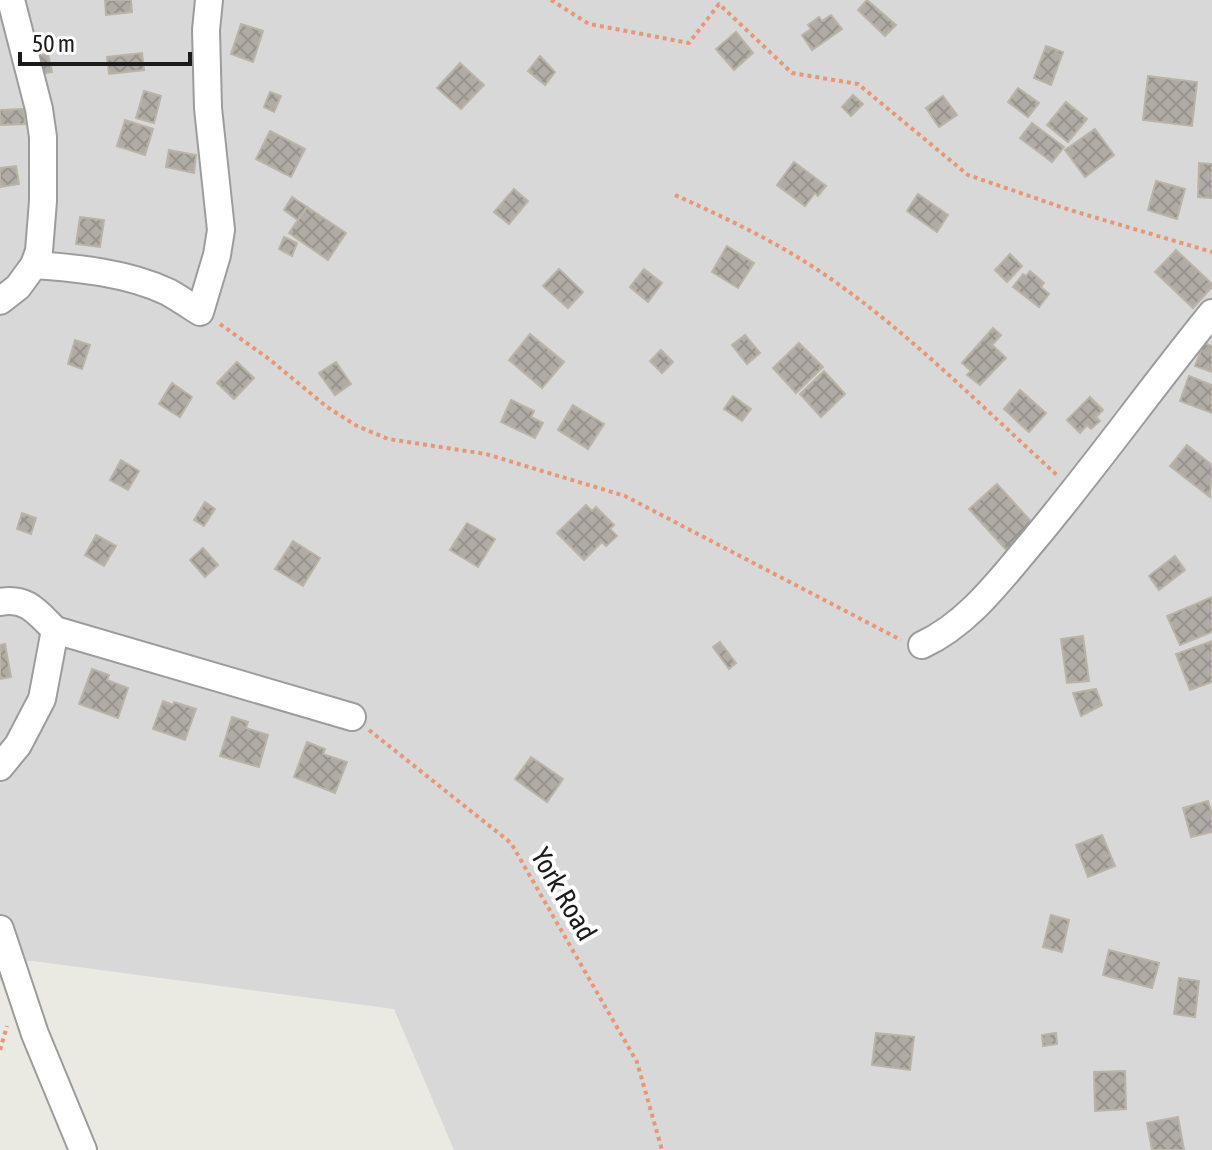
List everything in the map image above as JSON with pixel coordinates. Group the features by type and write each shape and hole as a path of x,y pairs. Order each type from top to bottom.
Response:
{"street":[{"path":"0,301 18,287 34,265 39,251 42,213 43,137 39,109 11,0"},
{"path":"34,265 77,268 143,283 169,293 200,312 221,230 208,108 206,30 209,0"},
{"path":"922,645 937,638 978,603 1074,492 1212,313"},
{"path":"0,602 15,600 34,609 55,630 352,717"},
{"path":"0,767 18,745 42,699 55,630"},
{"path":"0,929 35,1034 83,1150"}],"path":[{"path":"551,0 589,24 689,43 719,4 792,73 858,84 968,175 1070,210 1212,252"},
{"path":"675,195 732,221 831,278 923,353 1074,492"},
{"path":"200,312 269,359 327,407 357,426 388,439 486,454 625,496 909,644 922,645"},
{"name":"York Road","path":"352,717 511,843 637,1062 662,1150"}],"shaded area":[{"path":"0,0 1212,0 1212,1150 454,1150 394,1009 33,961 13,962 0,982"}],"building":[{"path":"105,0 131,0 132,12 106,15"},
{"path":"867,0 896,25 885,36 858,10"},
{"path":"831,15 842,29 812,50 802,35 811,29 808,25 819,17 822,21"},
{"path":"241,24 263,31 253,62 231,54"},
{"path":"736,32 753,53 734,70 716,49"},
{"path":"1046,46 1063,52 1051,85 1034,78"},
{"path":"142,53 144,70 109,74 107,57"},
{"path":"48,54 52,72 40,74 37,56"},
{"path":"540,56 555,72 545,85 528,71"},
{"path":"460,63 484,85 461,109 437,88"},
{"path":"1148,76 1197,82 1192,126 1143,120"},
{"path":"1018,88 1039,103 1028,117 1008,102"},
{"path":"144,91 161,96 154,123 136,118"},
{"path":"270,92 281,96 274,112 264,107"},
{"path":"853,95 863,104 851,116 842,107"},
{"path":"943,96 957,115 939,127 926,108"},
{"path":"1066,102 1087,119 1068,142 1047,125"},
{"path":"24,109 25,124 0,125 0,110"},
{"path":"125,120 153,129 145,155 117,146"},
{"path":"1032,123 1064,147 1052,162 1020,138"},
{"path":"1095,129 1114,155 1085,177 1065,150"},
{"path":"270,131 305,149 291,177 256,159"},
{"path":"169,150 196,155 194,173 166,167"},
{"path":"794,162 826,186 818,196 815,193 805,206 777,185"},
{"path":"1199,163 1212,164 1212,198 1198,197"},
{"path":"16,166 19,184 0,187 0,168"},
{"path":"1156,181 1185,189 1177,219 1148,210"},
{"path":"514,189 528,201 509,224 494,212"},
{"path":"918,194 948,215 937,232 907,211"},
{"path":"292,197 307,207 298,220 284,210"},
{"path":"307,207 346,233 328,260 289,233"},
{"path":"80,217 104,220 100,247 76,244"},
{"path":"284,237 297,243 292,256 279,249"},
{"path":"727,246 754,263 738,288 712,272"},
{"path":"1176,250 1212,284 1193,308 1155,272"},
{"path":"1010,254 1022,266 1007,282 995,270"},
{"path":"559,269 583,292 568,308 543,286"},
{"path":"644,269 662,283 648,302 630,287"},
{"path":"1030,271 1044,283 1041,287 1049,294 1039,307 1013,287 1023,274 1026,276"},
{"path":"993,328 1001,335 992,345 1006,358 980,385 967,375 971,371 962,363"},
{"path":"530,334 564,362 542,388 509,360"},
{"path":"745,335 760,353 747,364 732,345"},
{"path":"75,340 90,345 82,369 68,364"},
{"path":"799,343 823,367 796,393 773,368"},
{"path":"1204,343 1212,346 1212,372 1195,366"},
{"path":"661,350 673,362 662,373 650,361"},
{"path":"237,362 254,378 234,399 217,383"},
{"path":"336,362 351,384 335,395 319,373"},
{"path":"824,371 845,394 821,417 800,394"},
{"path":"1189,376 1212,385 1212,413 1180,401"},
{"path":"172,383 192,397 180,417 159,404"},
{"path":"1020,390 1046,413 1029,432 1004,409"},
{"path":"733,396 751,409 742,421 724,409"},
{"path":"1090,397 1103,410 1096,417 1100,421 1091,429 1087,425 1080,433 1067,420"},
{"path":"511,400 534,411 531,417 543,423 535,438 501,422"},
{"path":"573,405 604,424 588,449 558,430"},
{"path":"1187,445 1212,465 1210,497 1170,466"},
{"path":"121,460 139,471 128,490 110,480"},
{"path":"997,484 1037,528 1009,553 969,509"},
{"path":"205,502 215,509 204,526 194,520"},
{"path":"586,505 592,511 596,507 614,525 610,529 617,536 606,546 602,542 584,560 557,533"},
{"path":"22,513 36,518 31,534 17,529"},
{"path":"467,523 495,539 478,567 450,550"},
{"path":"96,535 116,546 104,566 85,555"},
{"path":"293,541 320,558 303,586 275,569"},
{"path":"203,548 218,565 205,577 190,560"},
{"path":"1175,556 1185,570 1159,590 1149,576"},
{"path":"1212,597 1212,632 1180,645 1167,616"},
{"path":"1083,636 1089,681 1067,683 1061,639"},
{"path":"1212,641 1212,682 1190,690 1176,654"},
{"path":"720,642 736,663 729,669 713,647"},
{"path":"5,644 11,677 0,679 0,645"},
{"path":"92,669 109,675 107,680 128,688 118,718 79,704"},
{"path":"1096,689 1102,705 1081,716 1073,693"},
{"path":"163,701 196,709 185,740 153,729"},
{"path":"232,717 248,722 246,728 268,735 259,767 220,756"},
{"path":"307,742 325,749 323,754 347,762 335,793 294,777"},
{"path":"531,757 563,779 547,802 515,779"},
{"path":"1208,801 1212,832 1191,837 1183,808"},
{"path":"1102,835 1115,866 1088,877 1076,845"},
{"path":"1051,915 1069,920 1062,952 1043,947"},
{"path":"1109,950 1159,963 1152,988 1103,975"},
{"path":"1179,978 1199,981 1195,1017 1174,1014"},
{"path":"876,1033 914,1037 910,1070 872,1065"},
{"path":"1056,1033 1057,1044 1043,1046 1042,1035"},
{"path":"1125,1071 1126,1109 1095,1111 1094,1072"},
{"path":"1178,1117 1184,1150 1152,1150 1147,1123"}]}
